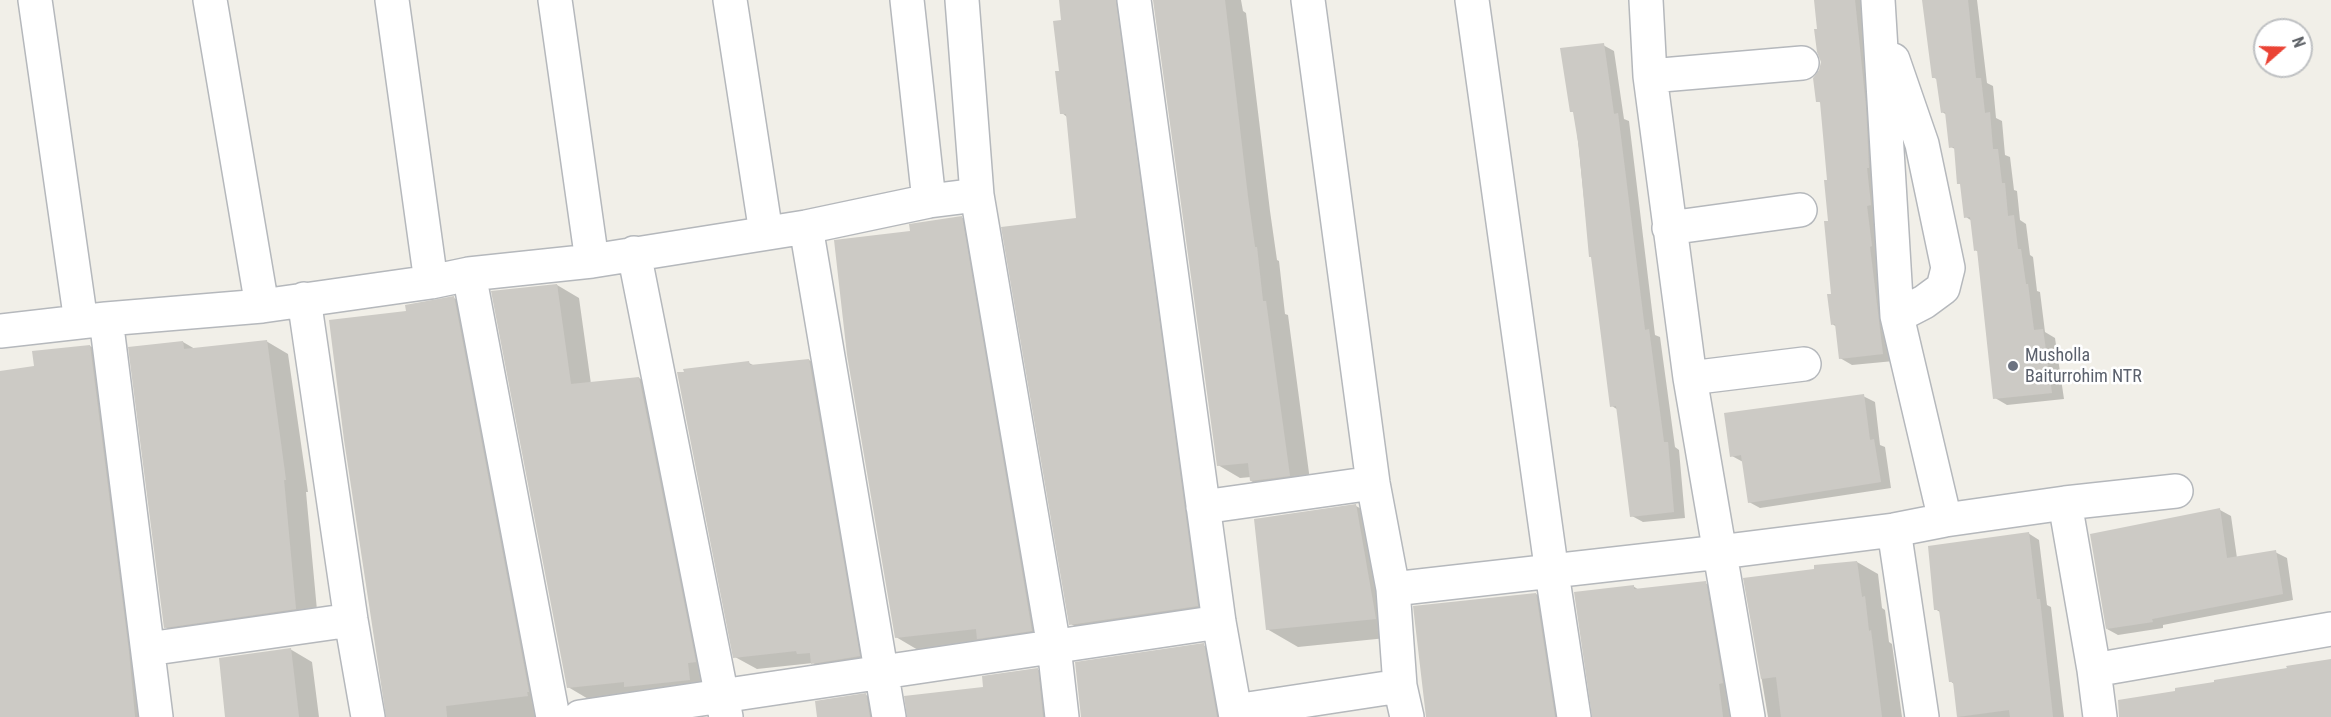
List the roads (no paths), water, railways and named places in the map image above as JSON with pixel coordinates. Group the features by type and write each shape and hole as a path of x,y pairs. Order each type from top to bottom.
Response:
{"street":[{"path":"35,0 93,321 148,649 156,717"},
{"path":"210,0 262,306"},
{"path":"392,0 432,282"},
{"path":"555,0 592,261"},
{"path":"730,0 766,233"},
{"path":"907,0 929,201"},
{"path":"962,0 977,195 1054,647 1062,717"},
{"path":"1134,0 1219,622 1235,714 1403,701 1393,589 1373,483 1308,0"},
{"path":"1472,0 1551,573 1574,717"},
{"path":"1646,0 1650,76 1690,378 1748,717"},
{"path":"1880,14 1897,316 1945,520"},
{"path":"1880,14 1922,144 1948,267 1942,288 1924,302 1897,316"},
{"path":"1650,76 1802,63"},
{"path":"0,331 262,306 432,282 469,274 592,261 806,227 929,201 977,195"},
{"path":"1669,228 1800,210"},
{"path":"806,227 888,717"},
{"path":"634,253 724,706"},
{"path":"469,274 553,717"},
{"path":"304,299 351,620 368,717"},
{"path":"1690,378 1804,364"},
{"path":"1203,507 1373,483"},
{"path":"1393,589 1551,573 1720,552 1894,530 1945,520 2065,503 2176,491"},
{"path":"2065,503 2100,717"},
{"path":"1894,530 1922,717"},
{"path":"148,649 351,620"},
{"path":"580,717 724,706 882,673 1219,622"},
{"path":"2094,670 2331,629"}],"place":[{"name":"Musholla Baiturrohim NTR","path":"2013,366"}]}
